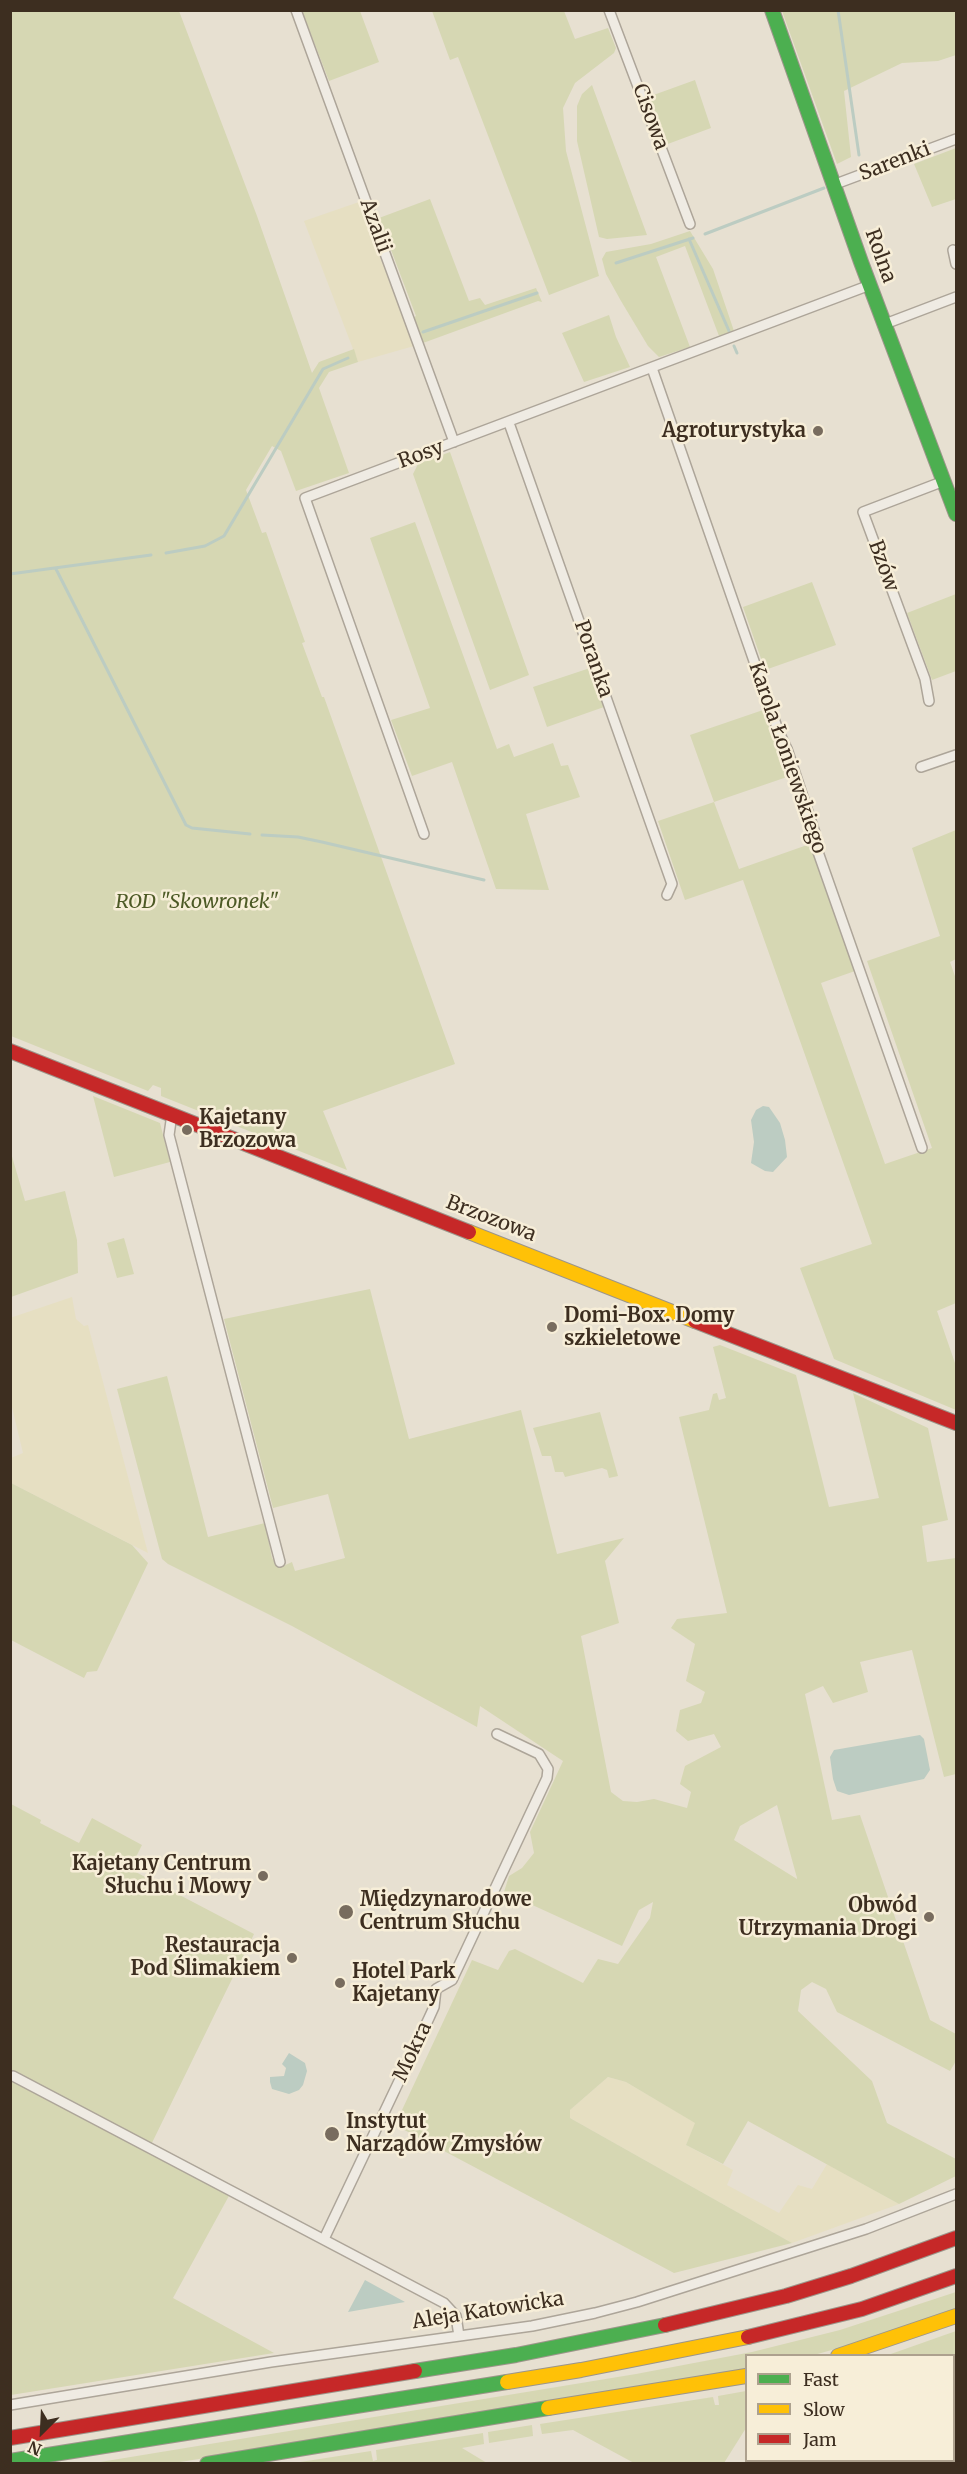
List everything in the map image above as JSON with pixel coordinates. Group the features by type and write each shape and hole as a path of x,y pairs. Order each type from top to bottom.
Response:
{"main road":[{"name":"Rolna","path":"772,10 833,185 957,514"},
{"name":"Brzozowa","path":"10,1051 957,1423"},
{"path":"10,2438 516,2355 628,2334 786,2296 851,2276 957,2238"},
{"path":"10,2462 592,2368 720,2344 862,2309 957,2276"},
{"path":"841,2354 907,2335 957,2316"},
{"path":"207,2463 745,2376"}],"street":[{"name":"Azalii","path":"296,10 454,442"},
{"name":"Cisowa","path":"609,10 690,224"},
{"name":"Sarenki","path":"833,185 957,139"},
{"path":"953,250 957,264"},
{"name":"Rosy","path":"424,834 305,498 870,285"},
{"path":"885,324 957,297"},
{"name":"Karola Łoniewskiego","path":"652,368 778,730 787,749 815,833 818,852 922,1148"},
{"name":"Poranka","path":"509,423 672,884 667,895"},
{"name":"Bzów","path":"929,701 925,679 863,512 944,481"},
{"path":"921,767 957,755"},
{"path":"172,1114 168,1132 280,1562"},
{"name":"Mokra","path":"324,2239 434,2007 436,1989 453,1979 547,1778 548,1769 539,1754 497,1734"},
{"path":"13,2076 450,2307 456,2316 459,2336"},
{"name":"Aleja Katowicka","path":"10,2405 271,2362 542,2324 637,2302 866,2229 957,2194"}],"shaded area":[{"path":"359,202 414,346 358,362 304,221"},
{"path":"763,1106 769,1107 780,1123 785,1140 787,1157 773,1172 765,1171 751,1163 754,1142 751,1120 756,1110"},
{"path":"72,1297 76,1319 84,1326 88,1325 148,1553 11,1483 11,1458 23,1453 11,1403 10,1318"},
{"path":"920,1735 924,1739 930,1770 924,1779 849,1795 837,1791 830,1757 834,1750"},
{"path":"289,2053 305,2063 307,2071 303,2085 299,2090 289,2094 272,2089 270,2077 284,2076 286,2068 282,2064"},
{"path":"608,2077 626,2082 696,2123 686,2145 733,2170 727,2185 779,2213 798,2185 812,2189 827,2164 899,2204 792,2243 570,2118 570,2110"},
{"path":"365,2280 405,2302 348,2312"}],"green space":[{"name":"ROD \"Skowronek\"","path":"10,11 179,11 257,216 312,373 319,362 354,349 358,362 329,372 319,388 349,473 296,491 281,451 272,446 246,490 262,533 266,532 305,642 302,643 322,697 324,697 455,1064 323,1111 347,1170 161,1096 161,1088 153,1085 148,1091 11,1036"},
{"path":"302,11 360,11 379,62 329,81"},
{"path":"432,11 564,11 575,39 608,28 616,48 614,53 575,83 563,108 566,151 599,276 549,295 458,57 450,60"},
{"path":"782,11 956,11 956,55 938,61 902,63 844,91 851,157 837,164"},
{"path":"695,80 711,128 665,145 648,97"},
{"path":"592,85 647,235 607,239 599,237 577,141 577,106 582,94"},
{"path":"956,148 956,199 932,207 914,164"},
{"path":"430,199 469,301 480,298 485,305 536,288 542,302 538,301 423,343 413,318 416,316 379,218"},
{"path":"690,231 713,269 734,331 719,336 685,246 656,257 690,347 659,357 648,346 621,301 606,274 602,259 606,252 651,244"},
{"path":"609,315 630,367 584,382 562,333"},
{"path":"450,452 529,675 490,690 413,474 418,464"},
{"path":"415,522 497,749 509,744 514,757 553,743 561,766 568,765 580,797 526,814 549,890 496,889 452,762 412,776 391,720 430,708 370,538"},
{"path":"812,582 836,645 765,670 743,607"},
{"path":"956,594 956,671 932,680 907,613"},
{"path":"590,668 604,707 547,727 533,687"},
{"path":"763,710 787,777 714,802 690,735"},
{"path":"714,802 739,869 810,844 855,971 821,983 885,1164 932,1148 867,961 940,936 912,848 956,830 956,959 950,962 956,979 956,1303 937,1311 956,1366 956,1410 834,1359 800,1268 872,1244 743,880 685,900 658,821"},
{"path":"93,1096 160,1123 170,1162 114,1177"},
{"path":"11,1153 25,1201 65,1191 77,1240 78,1273 11,1297"},
{"path":"124,1238 134,1274 117,1278 107,1243"},
{"path":"370,1289 409,1439 521,1410 557,1554 624,1538 605,1561 619,1623 581,1636 611,1792 623,1801 637,1802 654,1799 687,1808 691,1792 680,1784 685,1766 721,1747 714,1734 688,1741 676,1731 680,1710 701,1703 705,1692 686,1681 695,1644 671,1628 677,1619 727,1613 679,1417 709,1410 713,1394 717,1393 719,1400 726,1398 713,1347 720,1345 796,1375 829,1507 879,1498 853,1393 928,1428 948,1520 922,1526 927,1562 956,1558 956,1774 944,1777 912,1650 860,1662 868,1692 833,1703 823,1686 805,1694 832,1820 860,1815 930,2020 956,2034 956,2061 950,2071 837,2012 826,1989 812,1982 801,1990 798,2011 872,2081 887,2123 956,2159 956,2176 899,2204 748,2121 723,2164 686,2145 695,2123 626,2082 608,2077 570,2110 570,2118 792,2243 674,2273 395,2125 472,1960 498,1970 509,1951 515,1949 583,1983 598,1959 618,1964 650,1918 653,1902 639,1910 622,1946 504,1892 509,1876 522,1868 534,1853 530,1832 563,1761 480,1706 477,1727 292,1626 162,1559 117,1389 167,1376 208,1537 265,1523 272,1558 279,1568 292,1562 295,1571 345,1558 328,1494 273,1508 224,1319","holes":["777,1805 797,1879 734,1840 740,1826"]},
{"path":"600,1412 618,1476 609,1478 607,1470 602,1468 565,1477 563,1472 555,1472 551,1456 542,1456 533,1428"},
{"path":"11,1483 132,1545 148,1563 97,1671 87,1672 84,1678 11,1640"},
{"path":"11,1804 41,1820 40,1823 79,1843 92,1818 142,1845 130,1869 254,1934 148,2151 230,2194 173,2298 274,2353 11,2395"},
{"path":"956,2292 956,2310 913,2327 818,2354 745,2354 745,2371 742,2372 174,2463 88,2464 636,2374 752,2352 840,2330"},
{"path":"956,2331 956,2463 879,2464 875,2462 955,2462 955,2354 891,2354"},
{"path":"745,2391 745,2430 724,2463 634,2463 573,2430 542,2434 540,2424 713,2397 715,2405 719,2405 718,2396"},
{"path":"532,2425 533,2436 489,2443 488,2432"},
{"path":"483,2433 484,2444 462,2448 487,2463 294,2463 371,2451 373,2461 377,2460 376,2450"}],"waterway":[{"path":"838,10 859,155"},
{"path":"705,234 824,188"},
{"path":"616,263 693,238"},
{"path":"689,239 729,331"},
{"path":"423,332 537,293"},
{"path":"734,346 737,353"},
{"path":"166,553 205,546 224,536 323,369 348,358"},
{"path":"10,574 151,555"},
{"path":"56,569 186,825 192,828 250,834"},
{"path":"262,835 298,837 484,880"}],"traffic: fast":[{"path":"772,10 861,262 956,514"},
{"path":"415,2371 516,2355 665,2325"},
{"path":"10,2461 507,2382"},
{"path":"207,2464 548,2408"}],"traffic: slow":[{"path":"469,1232 695,1321"},
{"path":"844,2354 956,2316"},
{"path":"507,2382 748,2337"},
{"path":"548,2408 745,2376"}],"traffic: jam":[{"path":"10,1051 469,1232"},
{"path":"695,1321 956,1423"},
{"path":"665,2325 786,2296 851,2276 956,2238"},
{"path":"748,2337 862,2309 956,2276"},
{"path":"10,2438 415,2371"}],"place":[{"name":"Agroturystyka","path":"818,431"},
{"name":"Kajetany Brzozowa","path":"187,1130"},
{"name":"Domi-Box. Domy szkieletowe","path":"552,1327"},
{"name":"Kajetany Centrum Słuchu i Mowy","path":"263,1876"},
{"name":"Międzynarodowe Centrum Słuchu","path":"346,1912"},
{"name":"Obwód Utrzymania Drogi","path":"929,1917"},
{"name":"Restauracja Pod Ślimakiem","path":"292,1958"},
{"name":"Hotel Park Kajetany","path":"340,1983"},
{"name":"Instytut Narządów Zmysłów","path":"332,2134"}]}
